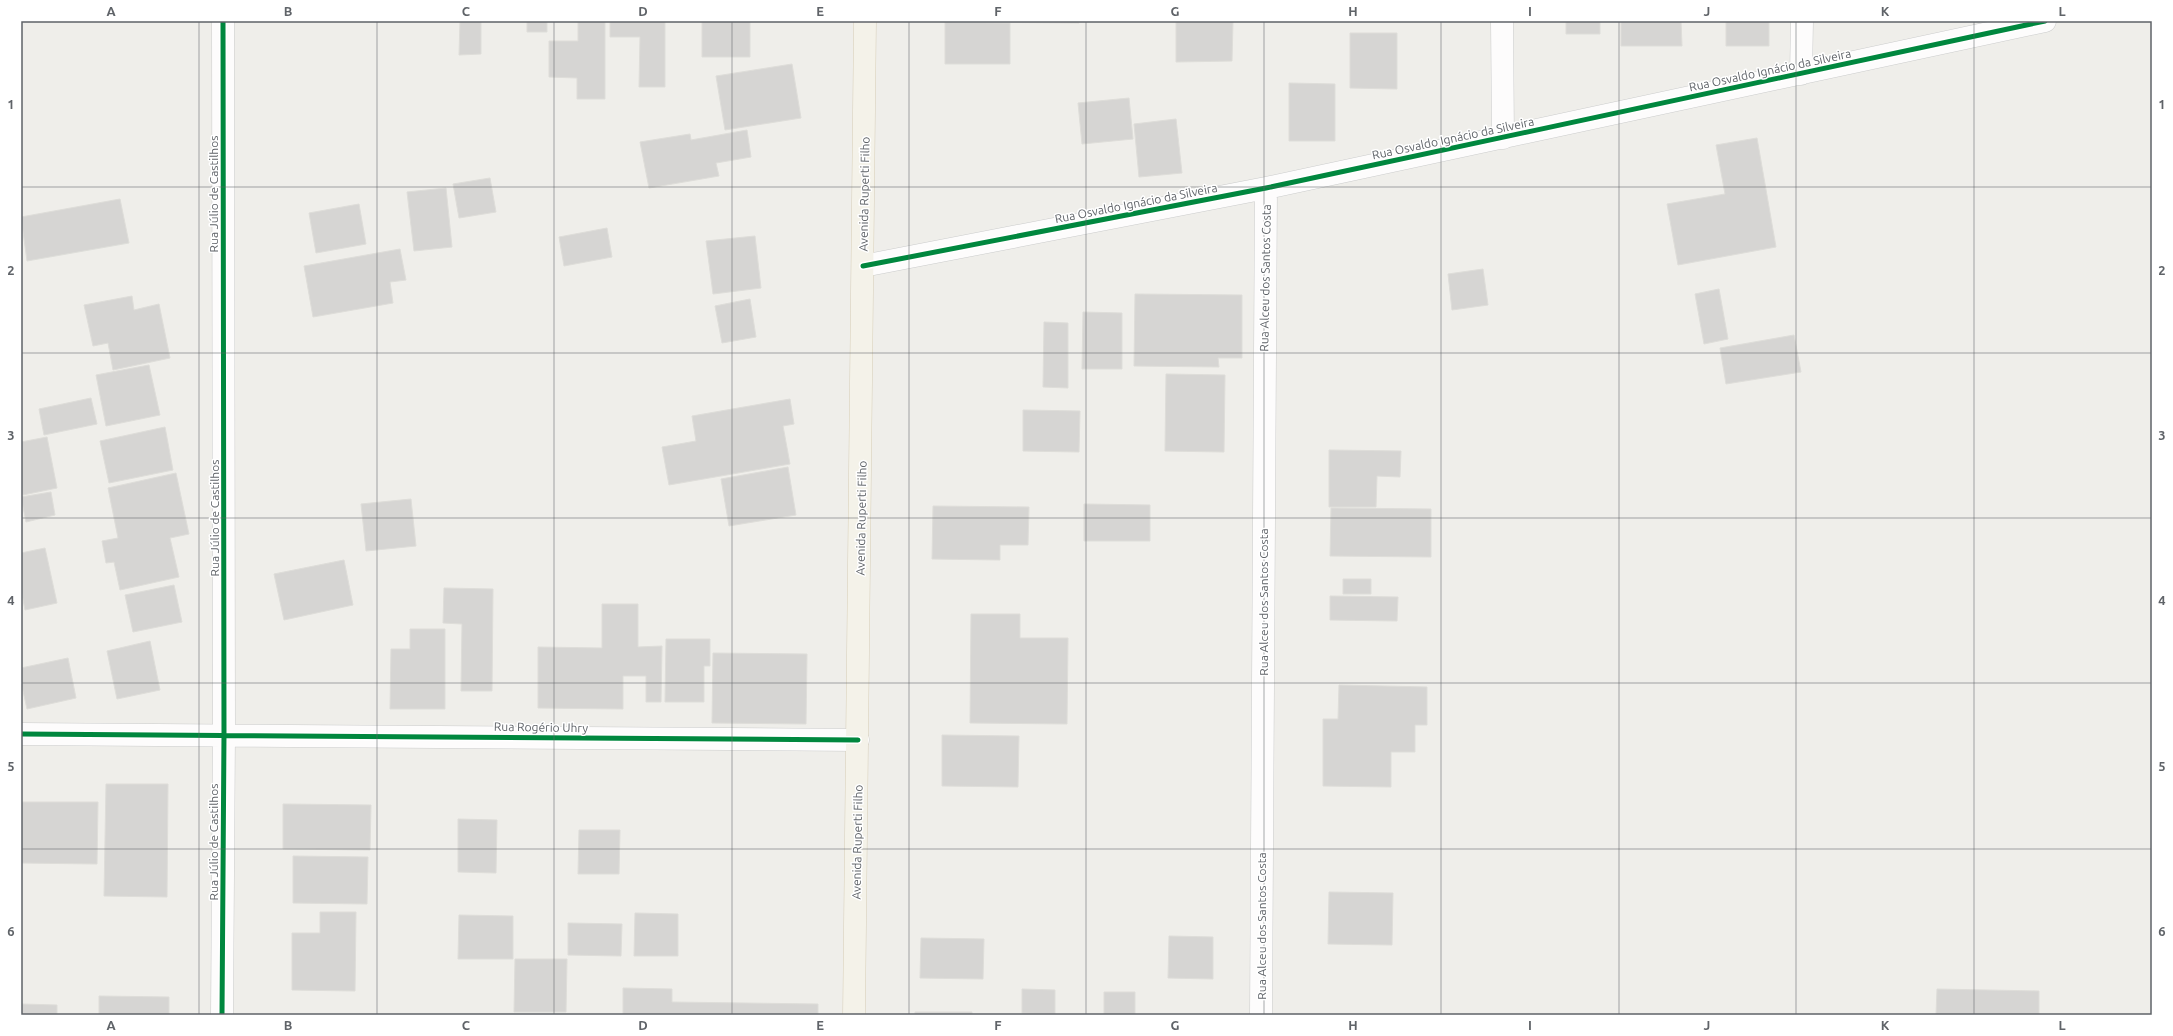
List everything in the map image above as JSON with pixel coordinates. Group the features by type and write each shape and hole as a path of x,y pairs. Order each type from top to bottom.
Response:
{"main road":[{"name":"Avenida Ruperti Filho","path":"854,1015 865,21"}],"street":[{"name":"Rua Júlio de Castilhos","path":"222,1015 224,734 223,21"},
{"path":"1502,21 1502,138"},
{"path":"1801,74 1802,21"},
{"name":"Rua Osvaldo Ignácio da Silveira","path":"863,266 1266,188 2045,21"},
{"name":"Rua Alceu dos Santos Costa","path":"1261,1015 1266,188"},
{"name":"Rua Rogério Uhry","path":"21,734 224,734 858,740"}],"building":[{"path":"460,21 481,21 481,54 459,55"},
{"path":"527,21 547,21 547,32 527,32"},
{"path":"578,21 605,21 605,99 577,99 577,78 549,77 549,41 578,41"},
{"path":"610,21 665,21 665,87 639,87 640,37 610,37"},
{"path":"702,21 750,21 750,57 702,57"},
{"path":"1079,21 1079,23 957,22"},
{"path":"1176,21 1233,21 1232,61 1176,62"},
{"path":"1566,21 1600,21 1600,34 1566,34"},
{"path":"1621,21 1681,21 1682,46 1621,46"},
{"path":"1726,21 1769,21 1769,46 1726,46"},
{"path":"945,22 1010,23 1010,64 945,64"},
{"path":"1350,33 1397,33 1397,89 1350,88"},
{"path":"792,64 801,118 725,130 716,76"},
{"path":"1289,83 1335,84 1335,141 1289,141"},
{"path":"1129,98 1133,139 1082,144 1078,103"},
{"path":"1176,119 1182,173 1139,177 1134,124"},
{"path":"747,130 751,157 716,163 719,176 649,188 640,142 690,134 691,140"},
{"path":"1757,138 1776,247 1678,265 1667,204 1725,194 1716,145"},
{"path":"490,178 496,212 459,218 453,184"},
{"path":"446,188 452,247 414,251 407,192"},
{"path":"120,199 129,243 27,261 21,217"},
{"path":"359,204 366,244 316,253 309,213"},
{"path":"607,228 612,257 564,266 559,237"},
{"path":"755,236 761,288 713,294 706,241"},
{"path":"400,249 406,280 390,282 393,303 313,317 304,266"},
{"path":"1483,269 1488,305 1452,310 1448,274"},
{"path":"1719,289 1728,339 1704,344 1695,294"},
{"path":"1135,294 1242,295 1242,358 1218,358 1219,367 1134,366"},
{"path":"132,296 134,310 159,304 170,358 113,370 108,343 93,346 84,305"},
{"path":"750,299 756,337 722,343 715,306"},
{"path":"1083,312 1122,313 1122,369 1082,369"},
{"path":"1044,322 1068,323 1068,388 1043,387"},
{"path":"1794,335 1801,372 1726,384 1720,348"},
{"path":"149,365 160,415 106,426 96,375"},
{"path":"1166,374 1225,375 1224,452 1165,451"},
{"path":"91,398 97,424 44,435 39,409"},
{"path":"790,399 794,424 783,426 790,464 669,485 662,447 696,441 692,416"},
{"path":"1023,410 1080,411 1079,452 1023,451"},
{"path":"165,427 173,470 109,483 100,441"},
{"path":"47,437 57,488 23,495 21,484 21,442"},
{"path":"1329,450 1401,451 1400,477 1377,476 1376,507 1329,507"},
{"path":"788,467 796,515 729,526 721,479"},
{"path":"176,473 189,534 170,538 179,577 120,590 114,562 106,563 102,541 118,538 108,488"},
{"path":"51,492 55,515 26,522 21,497"},
{"path":"411,499 416,546 366,551 361,504"},
{"path":"1084,504 1150,505 1150,541 1084,541"},
{"path":"933,506 1029,507 1028,545 1000,545 1000,560 932,559"},
{"path":"1331,508 1431,509 1431,557 1330,556"},
{"path":"45,548 57,603 25,610 21,589 21,553"},
{"path":"344,560 353,605 284,620 274,574"},
{"path":"1343,579 1371,579 1371,594 1343,594"},
{"path":"174,585 182,622 133,632 125,595"},
{"path":"444,588 493,589 492,691 461,691 462,624 443,623"},
{"path":"1330,596 1398,597 1397,621 1330,620"},
{"path":"602,604 638,604 638,647 662,646 661,702 646,702 646,676 623,676 623,709 538,708 538,647 602,648"},
{"path":"971,614 1020,614 1020,638 1068,638 1067,724 970,723"},
{"path":"410,629 445,629 445,709 390,709 391,649 410,649"},
{"path":"666,639 710,639 710,666 704,666 704,702 665,702"},
{"path":"150,641 160,690 117,699 107,651"},
{"path":"713,653 807,654 806,724 712,723"},
{"path":"68,658 76,698 27,709 21,682 21,668"},
{"path":"1339,685 1427,687 1427,725 1415,725 1415,752 1391,752 1391,787 1323,786 1323,719 1338,719"},
{"path":"942,735 1019,736 1018,787 942,786"},
{"path":"106,784 168,784 167,897 104,896"},
{"path":"21,802 98,802 97,864 21,863"},
{"path":"283,804 371,805 370,850 283,849"},
{"path":"458,819 497,820 496,873 458,872"},
{"path":"579,830 620,830 619,874 578,874"},
{"path":"293,856 368,857 367,904 293,903"},
{"path":"1329,892 1393,893 1392,945 1328,944"},
{"path":"320,912 356,912 355,991 292,990 292,933 320,933"},
{"path":"635,913 678,914 678,956 634,956"},
{"path":"459,915 513,916 513,959 458,959"},
{"path":"568,923 622,924 621,956 568,955"},
{"path":"1169,936 1213,937 1213,979 1168,978"},
{"path":"921,938 984,939 983,979 920,978"},
{"path":"515,959 567,959 566,1012 514,1012"},
{"path":"623,988 672,989 672,1002 818,1004 818,1015 623,1015"},
{"path":"1022,989 1055,990 1055,1014 1022,1013"},
{"path":"1937,989 2039,991 2039,1015 1936,1015"},
{"path":"1104,992 1135,992 1135,1015 1104,1015"},
{"path":"99,996 169,997 169,1015 99,1015"},
{"path":"21,1004 57,1005 57,1015 21,1015"},
{"path":"915,1012 972,1012 972,1015 915,1015"}],"cycle path":[{"path":"222,1015 224,734 223,21"},
{"path":"863,266 1266,188 2045,21"},
{"path":"21,734 858,740"}]}
